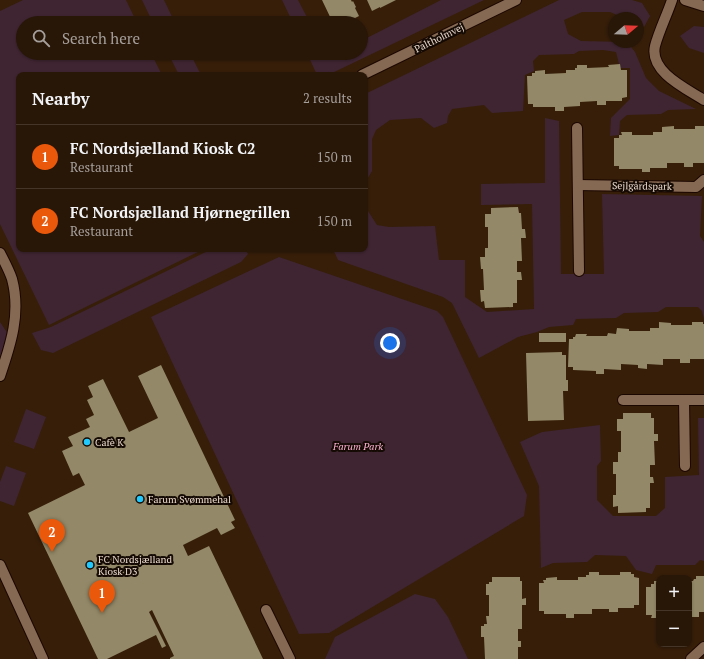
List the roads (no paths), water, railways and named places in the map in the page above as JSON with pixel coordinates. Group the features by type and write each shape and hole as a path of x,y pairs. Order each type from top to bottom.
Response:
{"street":[{"name":"Paltholmvej","path":"368,72 516,0"},
{"path":"672,0 655,48 656,60 662,70 671,79 704,100"},
{"path":"685,0 704,6"},
{"path":"577,128 579,271"},
{"name":"Sejlgårdspark","path":"578,186 696,187 704,180"},
{"path":"0,253 12,278 16,310 12,343 0,376"},
{"path":"623,400 704,400"},
{"path":"684,400 685,466"},
{"path":"0,565 42,659"},
{"path":"266,610 290,659"},
{"path":"692,659 704,647"}],"place":[{"name":"Cafè K","path":"87,442"},
{"name":"Farum Svømmehal","path":"140,499"},
{"name":"FC Nordsjælland Hjørnegrillen","path":"52,552"},
{"name":"FC Nordsjælland Kiosk D3","path":"90,565"},
{"name":"FC Nordsjælland Kiosk C2","path":"102,613"}],"park label":[{"name":"Farum Park","path":"358,446"}]}
